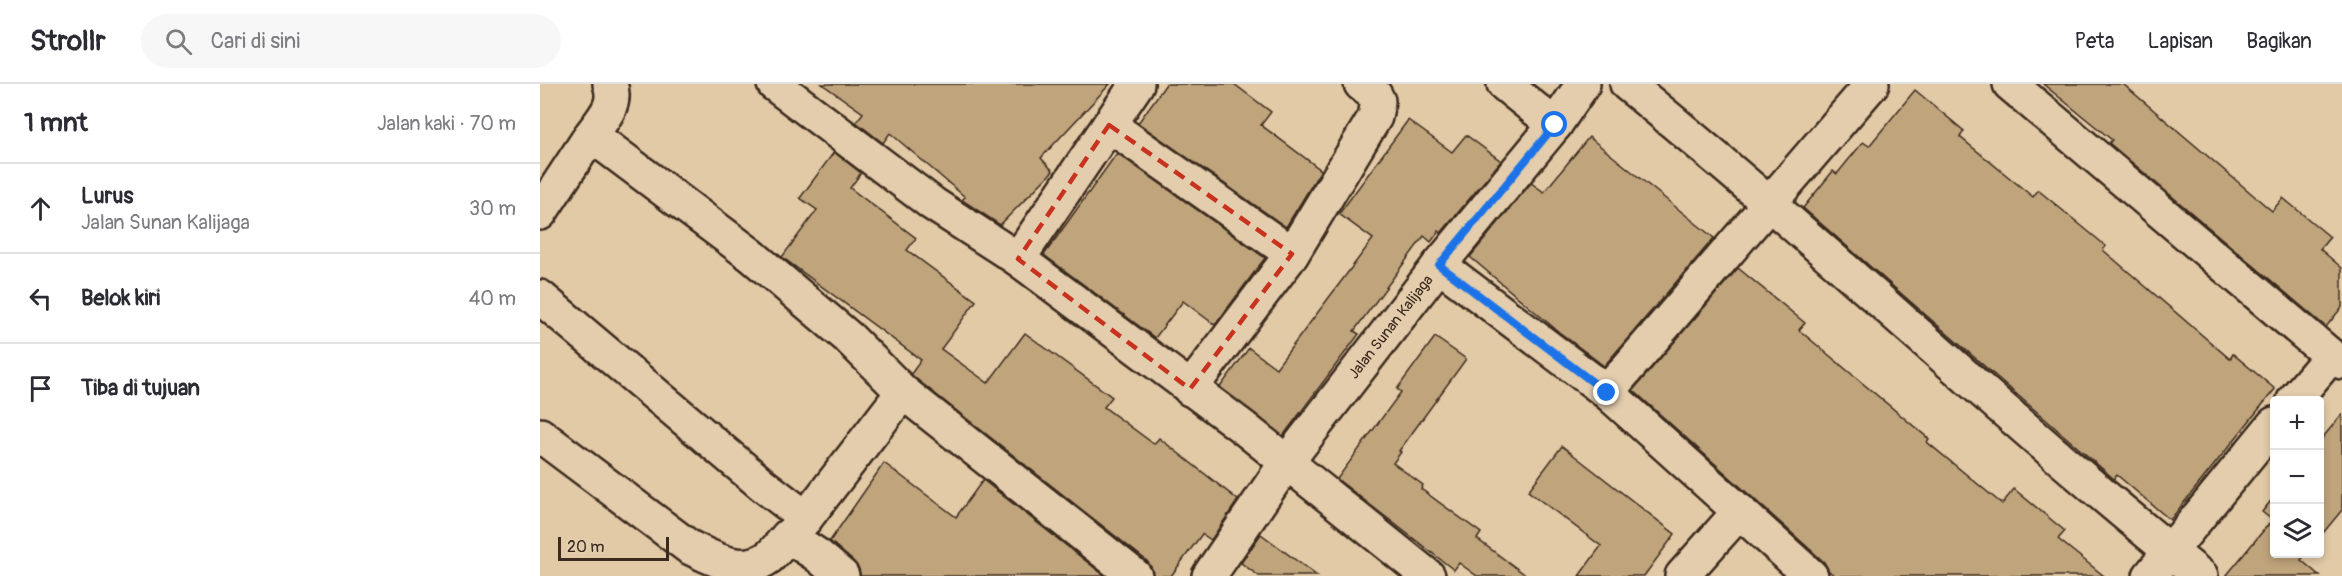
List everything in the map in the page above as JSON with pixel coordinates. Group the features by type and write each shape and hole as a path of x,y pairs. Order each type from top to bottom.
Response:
{"street":[{"path":"540,213 612,105 613,92 610,84"},
{"path":"774,84 933,204 1018,259 1244,428 1428,576"},
{"path":"1018,259 1137,84"},
{"path":"1190,389 1292,254 1375,117 1378,101 1375,95 1361,84"},
{"path":"1504,84 1555,125"},
{"name":"Jalan Sunan Kalijaga","path":"1209,576 1286,463 1439,265 1555,125 1583,84"},
{"path":"1627,84 1770,203 1973,384 2159,563 2201,576"},
{"path":"1607,393 1872,84"},
{"path":"2010,84 2336,359 2298,396"},
{"path":"1109,125 1292,254"},
{"path":"591,135 751,255 849,338 903,392 1135,576"},
{"path":"1439,265 1607,393 1811,576"},
{"path":"540,297 763,485 816,555 842,576"},
{"path":"540,435 689,547 726,564 743,567 767,558 797,527 903,392"},
{"path":"2159,563 2270,429"},
{"path":"1682,576 1740,511"}],"highlighted area":[{"path":"1109,125 1292,254 1190,389 1018,259"}],"building":[{"path":"822,84 1110,84 1041,158 1053,171 1000,225 962,200 965,197 890,133 883,143 856,122 863,113"},
{"path":"1166,84 1234,84 1271,112 1261,125 1321,170 1286,227 1138,123"},
{"path":"2043,84 2123,84 2272,211 2283,198 2330,237 2320,249 2342,268 2342,307 2326,327 2109,143 2112,140"},
{"path":"1915,90 1964,131 1960,137 2033,197 2038,190 2106,246 2103,250 2230,359 2233,354 2275,389 2170,520 2117,475 2114,479 1803,208 1833,171 1837,174 1863,142 1869,146"},
{"path":"1408,120 1452,152 1466,135 1501,161 1441,233 1439,231 1431,242 1424,236 1354,331 1359,334 1283,436 1220,387 1249,348 1276,368 1373,239 1339,214"},
{"path":"1589,137 1714,238 1604,366 1559,332 1470,257 1531,183 1544,192"},
{"path":"834,152 861,173 850,188 916,238 907,250 976,301 941,349 988,383 1025,333 1112,397 1104,407 1154,444 1159,438 1238,500 1211,540 1202,534 1171,576 1153,576 1147,561 915,378 911,374 921,360 782,257 817,210 800,198"},
{"path":"1117,153 1265,258 1215,325 1183,301 1155,338 1044,255"},
{"path":"1738,268 1805,323 1799,330 1929,439 1927,442 2002,504 2014,489 2065,531 2058,539 2104,576 1835,576 1829,571 1824,562 1633,390"},
{"path":"1435,337 1466,359 1399,451 1401,452 1393,463 1423,485 1421,489 1481,533 1477,539 1527,576 1477,576 1459,563 1454,570 1337,479 1401,392 1397,389"},
{"path":"2342,414 2342,510 2324,532 2324,450 2324,436"},
{"path":"1562,446 1675,534 1644,576 1579,576 1601,546 1528,491"},
{"path":"884,463 956,517 983,480 1105,576 860,576 859,569 854,562 830,541"},
{"path":"2270,502 2270,518 2262,512"},
{"path":"2270,522 2270,558 2303,558 2301,560 2320,576 2226,576"},
{"path":"1261,534 1317,576 1259,576 1241,563"}],"route":[{"path":"1555,125 1439,265 1607,393"}]}
